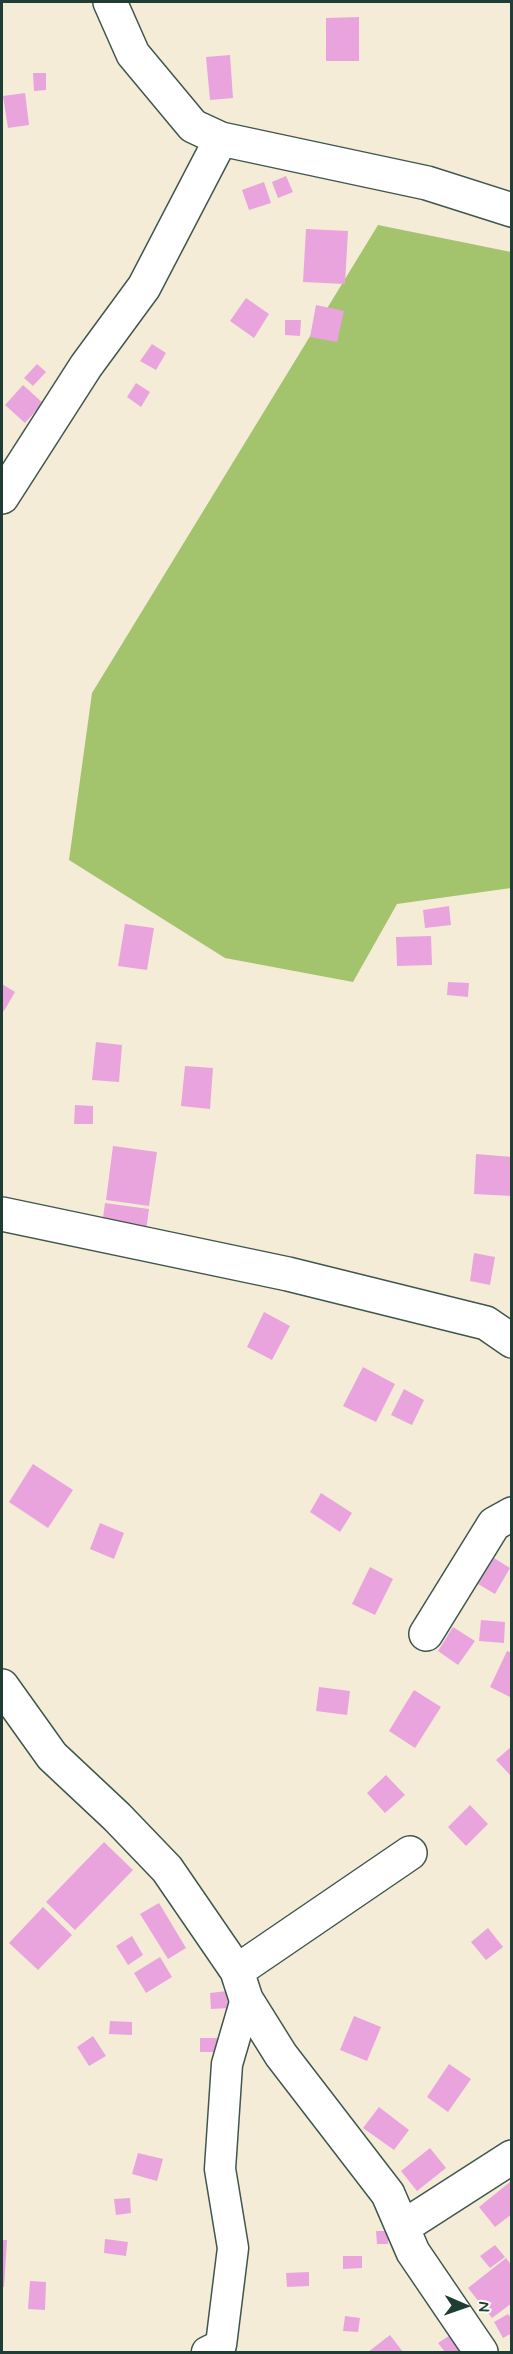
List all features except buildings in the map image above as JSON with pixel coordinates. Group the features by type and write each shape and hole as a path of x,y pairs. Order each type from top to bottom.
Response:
{"street":[{"path":"110,2 133,54 194,126 221,139 428,183 512,210"},
{"path":"2,497 87,366 144,286 221,139"},
{"path":"2,1214 288,1274 486,1323 512,1341"},
{"path":"426,1634 494,1524 512,1514"},
{"path":"2,1686 52,1756 117,1817 167,1869 241,1985 281,2055 388,2194 413,2252 481,2352"},
{"path":"207,2352 221,2345 234,2248 220,2169 227,2064 241,1985 410,1853"},
{"path":"403,2227 512,2157"}],"green space":[{"path":"378,225 511,252 511,888 397,904 353,982 225,958 69,860 92,693"}]}
